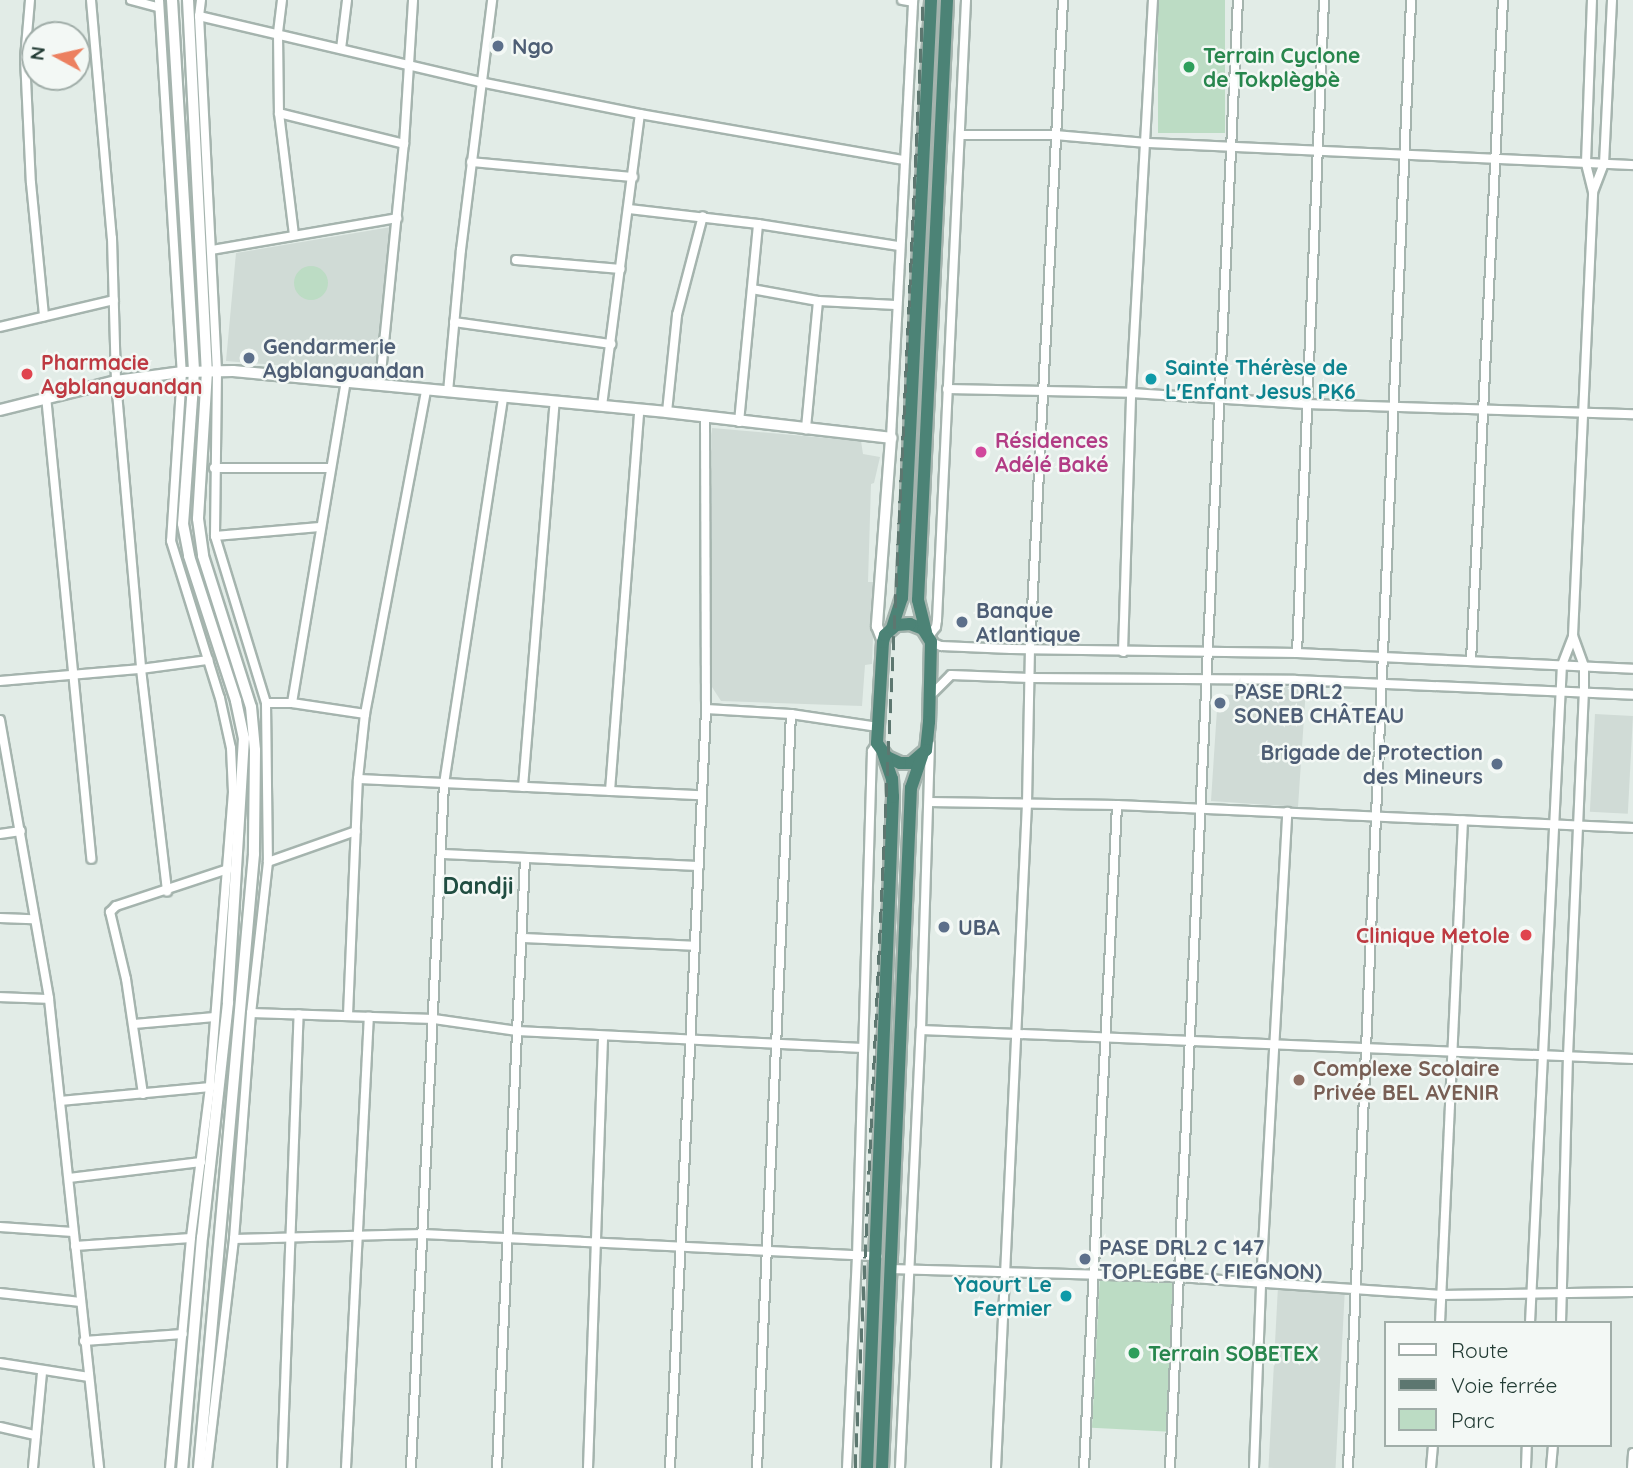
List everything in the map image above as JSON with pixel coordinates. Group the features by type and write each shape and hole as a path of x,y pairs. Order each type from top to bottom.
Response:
{"highway":[{"path":"867,1468 893,786 880,748 878,727 883,642 892,628 902,598 931,0"},
{"path":"882,1468 911,788 928,737 931,695 929,637 918,600 947,0"},
{"path":"892,628 910,624 929,637"},
{"path":"880,748 900,763 911,763 922,756"}],"street":[{"path":"30,0 25,72 31,183 44,316"},
{"path":"90,0 112,237 116,381 141,669 167,891"},
{"path":"131,0 158,4 182,372 171,541 220,698 231,748 233,792 210,1087 191,1238 170,1468"},
{"path":"172,0 194,371 183,524 189,556 236,701 244,738 228,1003 202,1237 182,1468"},
{"path":"188,0 212,371 198,519 203,556 251,707 255,813 242,1002 199,1468"},
{"path":"201,0 199,16 212,250 215,536 266,703 268,862 251,1013 234,1239 207,1468"},
{"path":"282,0 278,34 279,113 294,235"},
{"path":"341,49 347,0"},
{"path":"380,383 404,144 413,0"},
{"path":"447,392 480,82 492,0"},
{"path":"883,642 877,626 891,438 913,1 902,0"},
{"path":"966,0 937,620 929,637 952,646 1030,650 1297,653 1633,669"},
{"path":"996,1468 1027,804 1030,650 1063,0"},
{"path":"1123,653 1131,393 1153,0"},
{"path":"1170,1468 1238,0"},
{"path":"1297,653 1324,0"},
{"path":"1348,1468 1411,0"},
{"path":"1471,661 1503,0"},
{"path":"1530,1321 1562,665 1573,636 1593,192 1586,163 1592,0"},
{"path":"1593,192 1604,163 1612,0"},
{"path":"199,16 480,82 640,114 904,160"},
{"path":"279,113 404,144"},
{"path":"603,406 640,114"},
{"path":"960,135 1055,135 1147,143 1633,165"},
{"path":"471,162 633,177"},
{"path":"629,209 703,216 899,246"},
{"path":"667,412 677,315 703,216"},
{"path":"212,250 397,218"},
{"path":"739,422 758,224"},
{"path":"516,260 621,269"},
{"path":"752,289 818,301 896,304"},
{"path":"0,327 114,300"},
{"path":"806,429 818,301"},
{"path":"454,322 611,344"},
{"path":"0,410 46,396 116,381 182,372 212,371 346,379 426,390 667,412 891,438"},
{"path":"292,703 346,379"},
{"path":"947,389 1131,393 1306,404 1484,407 1538,413 1633,414"},
{"path":"348,1015 358,779 365,713 426,390"},
{"path":"46,396 91,859"},
{"path":"411,1468 444,783 503,397"},
{"path":"523,787 555,401"},
{"path":"610,791 639,410"},
{"path":"670,1468 688,1041 706,709 705,417"},
{"path":"214,468 331,468"},
{"path":"215,536 320,527"},
{"path":"1561,1321 1568,1056 1584,693 1584,666 1573,636"},
{"path":"0,681 73,676 208,660"},
{"path":"931,695 951,675 1380,684 1633,695"},
{"path":"266,703 292,703 365,713"},
{"path":"706,709 791,714 878,727"},
{"path":"757,1468 791,714"},
{"path":"0,720 4,766 21,831 33,919 49,999 99,1468"},
{"path":"900,1468 921,1030 931,764 928,737"},
{"path":"847,1468 858,1255 872,751 880,748"},
{"path":"358,779 702,795"},
{"path":"929,803 1117,804 1633,828"},
{"path":"1084,1468 1117,804"},
{"path":"1254,1468 1261,1283 1287,812"},
{"path":"1440,1321 1463,821"},
{"path":"0,834 21,831"},
{"path":"268,862 356,831"},
{"path":"442,855 699,866"},
{"path":"497,1468 526,858"},
{"path":"143,1094 134,1024 110,912 116,905 167,891 228,869"},
{"path":"0,918 33,919"},
{"path":"522,938 695,946"},
{"path":"0,997 49,999"},
{"path":"251,1013 434,1019 517,1031 774,1046 863,1048"},
{"path":"282,1468 299,1014"},
{"path":"134,1024 215,1017"},
{"path":"346,1468 369,1017"},
{"path":"921,1030 1633,1059"},
{"path":"588,1468 603,1036"},
{"path":"60,1101 210,1087"},
{"path":"69,1178 201,1162"},
{"path":"0,1227 74,1232"},
{"path":"234,1239 423,1234 877,1256"},
{"path":"75,1246 191,1238"},
{"path":"890,1269 911,1267 1004,1273 1178,1276 1442,1295 1563,1296 1633,1292"},
{"path":"0,1293 80,1302"},
{"path":"84,1341 183,1334"},
{"path":"0,1363 42,1372 89,1377"},
{"path":"33,1468 42,1372"},
{"path":"0,1427 36,1435"},
{"path":"1431,1468 1433,1447"},
{"path":"1526,1468 1527,1447"},
{"path":"1551,1468 1553,1447"},
{"path":"1632,1468 1633,1453"}],"shaded area":[{"path":"391,227 375,373 226,361 236,253"},
{"path":"712,428 861,441 863,454 880,457 874,483 871,484 868,582 875,582 872,664 865,665 862,706 721,701 712,687"},
{"path":"1284,686 1306,688 1298,807 1211,801 1218,694 1283,698"},
{"path":"1595,714 1633,716 1628,814 1590,812"},
{"path":"1278,1286 1345,1290 1336,1468 1268,1468"}],"green space":[{"name":"Terrain Cyclone de Tokplègbè","path":"1158,0 1225,0 1225,133 1158,133"},
{"path":"311,266 323,271 328,283 323,295 311,300 299,295 294,283 299,271"},
{"name":"Terrain SOBETEX","path":"1100,1274 1178,1278 1170,1432 1092,1428"}],"railway":[{"path":"855,1468 923,0"}],"place":[{"name":"Ngo","path":"498,46"},
{"name":"Terrain Cyclone de Tokplègbè","path":"1189,67"},
{"name":"Gendarmerie Agblanguandan","path":"249,358"},
{"name":"Pharmacie Agblanguandan","path":"27,374"},
{"name":"Sainte Thérèse de L'Enfant Jesus PK6","path":"1151,379"},
{"name":"Résidences Adélé Baké","path":"981,452"},
{"name":"Banque Atlantique","path":"962,622"},
{"name":"PASE DRL2 SONEB CHÂTEAU","path":"1220,703"},
{"name":"Brigade de Protection des Mineurs","path":"1497,764"},
{"name":"UBA","path":"944,927"},
{"name":"Clinique Metole","path":"1526,935"},
{"name":"Complexe Scolaire Privée BEL AVENIR","path":"1299,1080"},
{"name":"PASE DRL2 C 147 TOPLEGBE ( FIEGNON)","path":"1085,1259"},
{"name":"Yaourt Le Fermier","path":"1066,1296"},
{"name":"Terrain SOBETEX","path":"1134,1353"}],"district":[{"name":"Dandji","path":"478,886"}]}
